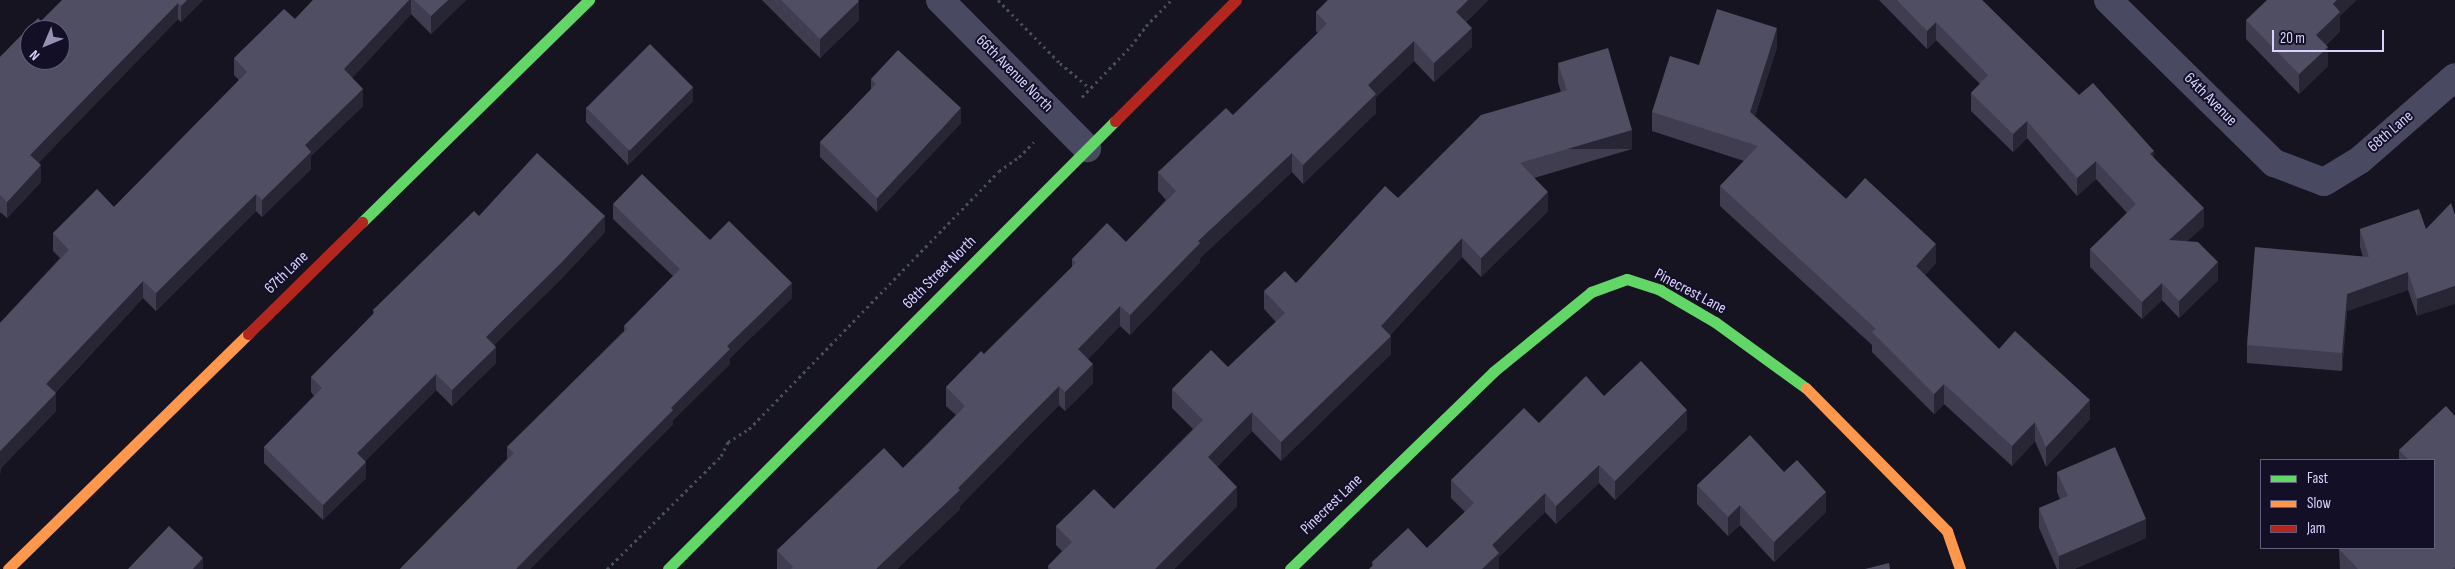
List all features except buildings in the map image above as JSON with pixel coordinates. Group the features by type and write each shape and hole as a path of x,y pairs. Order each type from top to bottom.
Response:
{"street":[{"name":"67th Lane","path":"8,569 589,0"},
{"name":"66th Avenue North","path":"940,0 1087,148"},
{"name":"68th Street North","path":"668,569 1236,0"},
{"name":"64th Avenue","path":"2108,0 2274,163 2324,182"},
{"name":"68th Lane","path":"2324,182 2360,160 2455,77"},
{"name":"Pinecrest Lane","path":"1290,569 1493,372 1591,292 1627,280 1660,290 1715,322 1800,382 1947,531 1960,569"}],"path":[{"path":"998,0 1060,63 1090,88"},
{"path":"1079,99 1131,46 1146,26 1171,0"},
{"path":"607,569 721,456 728,442 748,429 999,171 1019,157 1036,140"}],"traffic: fast":[{"path":"362,222 589,0"},
{"path":"668,569 1115,121"},
{"path":"1290,569 1493,372 1591,292 1627,279 1660,290 1715,322 1806,388"}],"traffic: slow":[{"path":"8,569 248,334"},
{"path":"1806,388 1947,531 1960,569"}],"traffic: jam":[{"path":"1115,121 1236,0"},
{"path":"248,334 362,222"}]}
